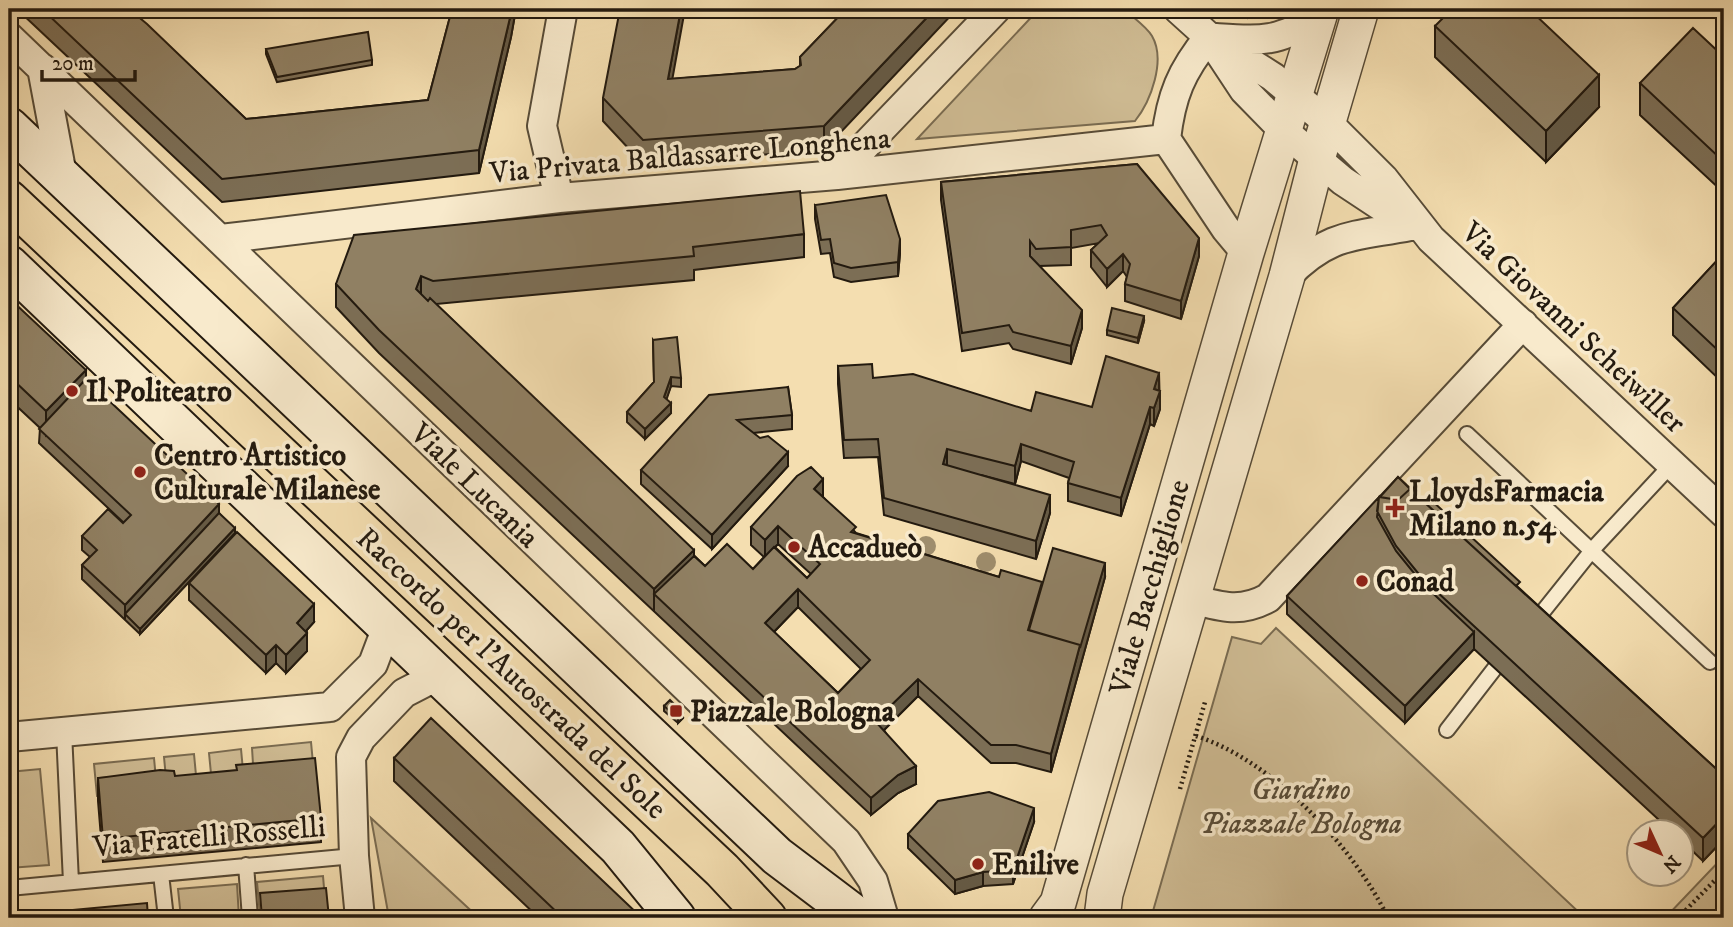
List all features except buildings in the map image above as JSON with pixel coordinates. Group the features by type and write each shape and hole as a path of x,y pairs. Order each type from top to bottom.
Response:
{"highway":[{"name":"Raccordo per l'Autostrada del Sole","path":"9,200 722,870 767,918"}],"main road":[{"name":"Viale Lucania","path":"9,127 776,856 859,918"},
{"path":"9,265 618,847 676,918"}],"street":[{"path":"559,198 542,126 563,9"},
{"path":"836,175 996,9"},
{"path":"1178,9 1209,37 1187,64 1170,106 1166,139 1226,229 1246,253"},
{"name":"Viale Bacchiglione","path":"1102,918 1105,894 1287,276 1317,159 1361,9"},
{"name":"Viale Bacchiglione","path":"1209,37 1256,41 1283,37 1320,14"},
{"name":"Viale Bacchiglione","path":"1047,918 1058,903 1246,253 1320,14"},
{"name":"Viale Lucania","path":"9,37 846,841 873,881 884,918"},
{"name":"Via Giovanni Scheiwiller","path":"1209,37 1273,77 1328,123 1384,179 1421,232"},
{"name":"Via Giovanni Scheiwiller","path":"1209,37 1244,90 1285,132 1317,159 1421,232 1724,513"},
{"path":"42,68 62,180"},
{"name":"Via Privata Baldassarre Longhena","path":"221,239 559,198 836,175 1166,139"},
{"path":"1287,276 1309,254 1332,240 1421,232"},
{"name":"Viale Bacchiglione","path":"1192,599 1233,610 1251,607 1268,598 1523,324"},
{"path":"9,737 330,707 373,664 387,627"},
{"path":"360,918 354,856 351,757 361,738 404,693 437,676"},
{"path":"330,707 361,738"}],"lane":[{"path":"1467,433 1710,662"},
{"name":"Via Giovanni Scheiwiller","path":"1533,624 1593,549 1672,464"},
{"path":"1447,730 1495,668"},
{"name":"Via Fratelli Rosselli","path":"64,732 71,882"},
{"name":"Via Fratelli Rosselli","path":"9,888 354,856"},
{"path":"246,865 250,918"},
{"path":"161,874 166,918"}],"path":[{"path":"1180,789 1205,702"},
{"path":"1195,736 1238,754 1301,804 1348,856 1378,897 1388,918"},
{"path":"1678,918 1724,871"}],"green space":[{"path":"1039,9 1124,9 1149,32 1156,46 1157,68 1151,92 1135,121 917,139"},
{"name":"Giardino Piazzale Bologna","path":"1276,628 1585,918 1151,918 1232,637 1261,644"},
{"path":"311,742 314,774 254,780 252,748"},
{"path":"241,749 244,781 212,784 209,753"},
{"path":"194,754 197,786 167,789 164,757"},
{"path":"154,758 157,790 97,796 94,764"},
{"path":"40,769 49,865 9,868 9,772"},
{"path":"371,818 479,918 389,918"},
{"path":"1724,856 1724,909 1715,918 1665,918"},
{"path":"323,876 326,911 260,916 257,882"},
{"path":"237,884 239,918 181,918 178,889"}],"place":[{"name":"Il Politeatro","path":"72,391"},
{"name":"Centro Artistico Culturale Milanese","path":"140,472"},
{"name":"LloydsFarmacia Milano n.54","path":"1395,508"},
{"name":"Accadueò","path":"794,547"},
{"name":"Conad","path":"1362,581"},
{"name":"Piazzale Bologna","path":"676,711"},
{"name":"Enilive","path":"978,864"}]}
